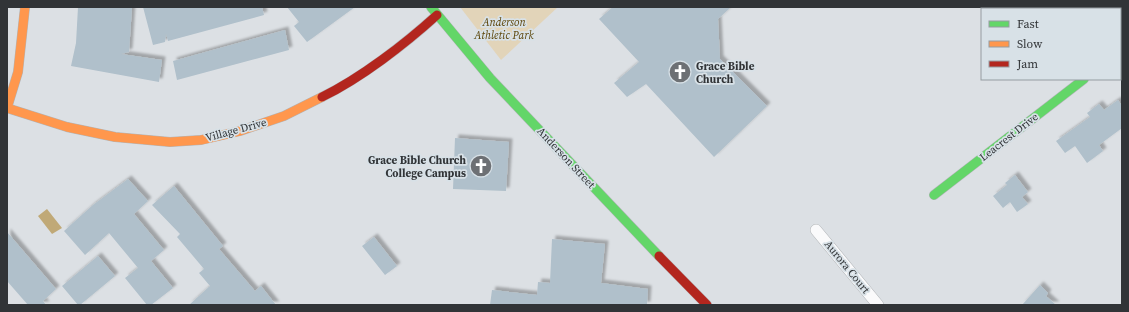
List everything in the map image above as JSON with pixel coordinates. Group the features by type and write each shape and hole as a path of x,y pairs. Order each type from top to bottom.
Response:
{"street":[{"path":"7,108 18,72 25,7"},
{"name":"Anderson Street","path":"431,7 490,78 652,250 707,305"},
{"name":"Village Drive","path":"7,108 67,127 115,137 170,142 201,140 240,131 284,116 338,89 418,32 437,15"},
{"name":"Leacrest Drive","path":"934,195 1083,80"},
{"name":"Aurora Court","path":"816,230 878,305"}],"green space":[{"name":"Anderson Athletic Park","path":"460,7 558,7 501,60"}],"shaded area":[{"path":"47,209 62,228 52,234 38,216"}],"building":[{"path":"78,7 132,7 129,52 121,54 162,60 159,82 71,66 76,43"},
{"path":"143,7 262,7 264,15 168,41 166,34 165,42 153,45"},
{"path":"287,7 355,7 307,42 294,26 299,22"},
{"name":"Grace Bible Church","path":"613,7 731,7 718,19 720,59 767,106 714,157 646,84 627,97 614,83 639,62 599,19"},
{"path":"285,30 289,50 177,80 173,61"},
{"path":"1118,100 1122,106 1122,128 1099,145 1103,151 1087,163 1075,146 1065,153 1056,141 1090,117 1087,113 1099,104 1104,110"},
{"name":"Grace Bible Church College Campus","path":"455,138 509,142 506,191 453,189"},
{"path":"1015,175 1028,192 1022,197 1028,204 1017,212 1010,202 1003,208 993,196 1007,185 1005,183"},
{"path":"128,179 148,201 134,214 164,250 151,261 173,288 151,305 147,305 125,278 138,268 109,233 85,255 64,231 93,205"},
{"path":"174,186 223,246 219,249 255,291 261,286 276,305 189,305 210,286 199,273 204,269 177,237 180,234 152,205"},
{"path":"7,232 56,289 43,301 46,305 28,305 7,281"},
{"path":"374,237 397,266 385,275 362,246"},
{"path":"552,239 605,244 601,283 648,289 647,305 490,305 492,290 537,295 538,282 550,283"},
{"path":"98,256 115,276 80,305 78,305 62,286"},
{"path":"1040,285 1048,293 1046,296 1056,305 1022,305"}],"traffic: fast":[{"path":"431,7 490,78 659,256"},
{"path":"934,195 1083,80"}],"traffic: slow":[{"path":"7,108 18,72 25,7"},
{"path":"7,108 67,127 115,137 170,142 201,140 240,131 284,116 322,97"}],"traffic: jam":[{"path":"322,97 352,80 382,60 437,15"},
{"path":"659,256 707,305"}],"place":[{"name":"Grace Bible Church","path":"680,72"},
{"name":"Grace Bible Church College Campus","path":"481,166"}]}
